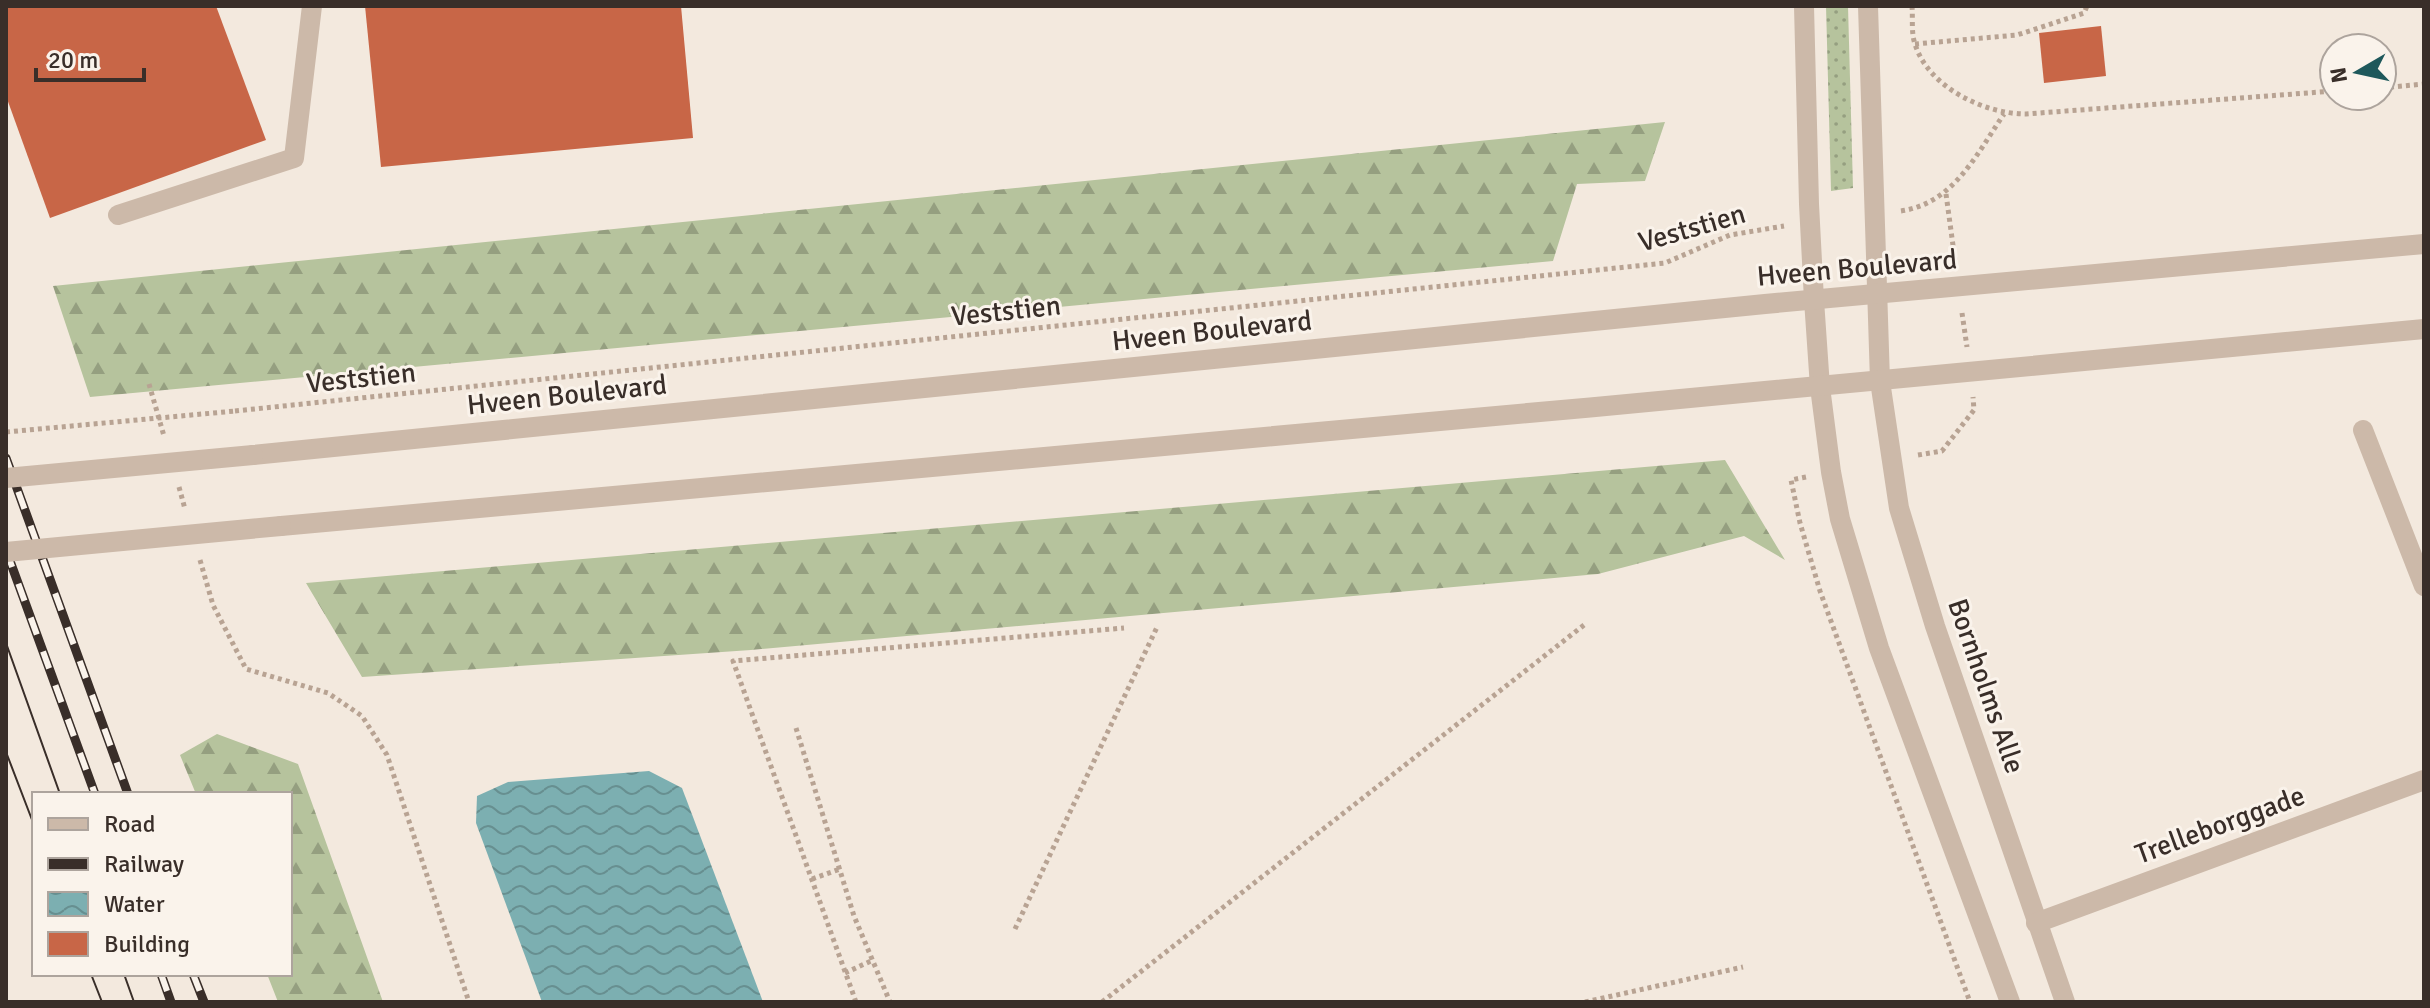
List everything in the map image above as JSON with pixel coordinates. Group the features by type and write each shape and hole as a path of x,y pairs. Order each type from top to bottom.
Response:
{"street":[{"path":"118,215 294,158 312,6"},
{"path":"1804,6 1809,204 1820,387 1840,519 1875,633 2010,1002"},
{"name":"Bornholms Alle","path":"1868,6 1880,381 1899,508 1935,626 2065,1002"},
{"name":"Hveen Boulevard","path":"6,478 1814,300 2424,244"},
{"path":"6,552 2424,329"},
{"path":"2363,430 2424,586"},
{"name":"Trelleborggade","path":"2036,923 2424,780"}],"path":[{"path":"1912,6 1915,44 1936,77 1962,97 2004,114 2318,92"},
{"path":"1915,44 2017,35 2084,13 2087,6"},
{"path":"2398,86 2424,84"},
{"path":"1946,194 2004,114"},
{"name":"Veststien","path":"6,432 1665,263 1730,235 1775,226"},
{"path":"1942,451 1974,410 1970,373"},
{"path":"149,384 166,443"},
{"path":"174,473 187,517"},
{"path":"1791,480 1820,591 1970,1002"},
{"path":"196,546 213,605 246,669 328,693 362,716 387,755 469,1002"},
{"path":"1015,929 1158,625"},
{"path":"1102,1002 1584,625"},
{"path":"856,1002 733,661 1124,628"},
{"path":"796,728 854,916 890,1002"},
{"path":"812,879 840,869"},
{"path":"845,973 873,960"},
{"path":"1585,1002 1743,967"}],"green space":[{"path":"1826,6 1848,6 1853,188 1831,191"},
{"path":"1665,122 1645,181 1577,184 1553,261 90,397 53,286"},
{"path":"1725,460 1785,560 1744,536 1598,574 751,650 362,677 306,583"},
{"path":"217,734 298,764 383,1002 278,1002 268,976 292,976 292,792 195,792 180,755"}],"water":[{"path":"649,771 682,788 763,1002 542,1002 476,823 477,796 508,782"}],"building":[{"path":"6,6 216,6 266,140 50,218 6,96"},
{"path":"365,6 681,6 693,138 381,167"},
{"path":"2101,26 2106,76 2044,83 2039,33"}],"tram line":[{"path":"6,643 59,792"},
{"path":"6,752 32,820"},
{"path":"92,976 102,1002"},
{"path":"125,976 134,1002"}],"railway":[{"path":"6,458 127,792"},
{"path":"6,550 94,792"},
{"path":"162,976 171,1002"},
{"path":"194,976 204,1002"}]}
